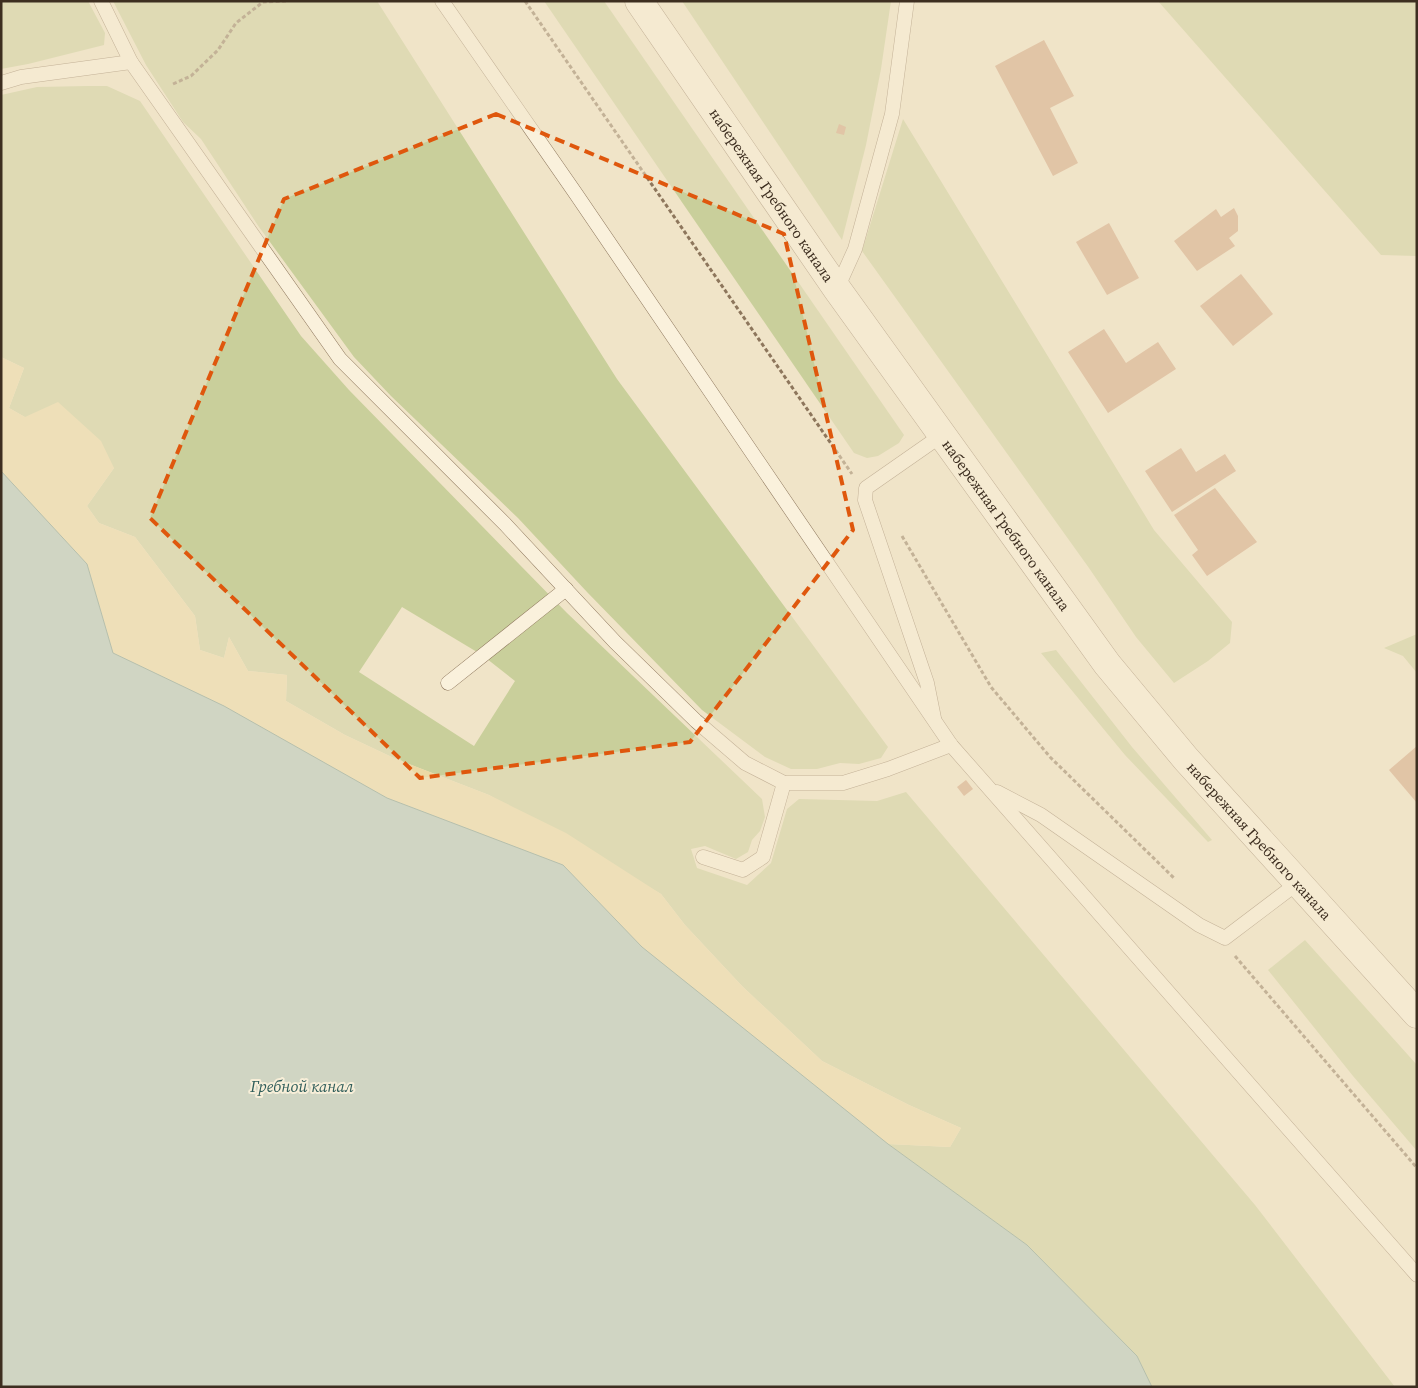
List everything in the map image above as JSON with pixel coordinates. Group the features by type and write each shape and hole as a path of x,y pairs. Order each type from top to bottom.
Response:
{"street":[{"name":"набережная Гребного канала","path":"639,1 837,289 1107,664 1186,759 1417,1014"}],"lane":[{"path":"101,1 131,62 340,358 505,524 615,642 696,721 745,763 784,783 843,783 888,769 951,745"},
{"path":"442,1 576,194 951,745 1417,1275"},
{"path":"837,289 856,249 892,114 907,1"},
{"path":"1,83 21,77 131,62"},
{"path":"936,724 927,683 865,500 866,488 942,435"},
{"path":"448,683 566,590"},
{"path":"703,857 743,870 763,856 784,783"},
{"path":"988,788 1041,815 1199,925 1225,938 1299,882"}],"path":[{"path":"154,94 191,76 218,50 236,23 263,2 286,1"},
{"path":"525,1 854,478 866,488"},
{"path":"902,536 992,687 1050,756 1181,885"},
{"path":"1225,938 1232,953 1417,1168"}],"highlighted area":[{"path":"496,114 784,234 853,530 690,742 420,778 150,518 284,199"}],"green space":[{"path":"1,1 88,1 105,33 104,45 1,69"},
{"path":"113,1 377,1 617,379 888,747 881,758 859,764 840,763 817,769 791,769 765,757 702,710 518,518 391,396 354,357 259,227 201,139 183,122 146,65"},
{"path":"544,1 604,1 904,435 899,443 878,456 867,458 854,453"},
{"path":"682,1 891,1 881,69 866,145 842,240"},
{"path":"1158,1 1417,1 1417,256 1381,255"},
{"path":"107,86 140,101 301,336 349,390 567,613 762,799 765,817 760,831 752,840 748,852 736,859 705,846 691,849 697,868 747,885 771,863 787,809 799,799 877,801 906,792 1255,1205 1395,1387 1152,1387 1137,1356 1027,1245 888,1144 950,1147 961,1128 909,1105 822,1061 742,986 685,925 661,894 489,795 396,759 345,735 286,701 287,675 248,671 229,637 224,658 200,650 195,616 135,537 99,523 87,506 114,468 9,408 24,368 1,357 1,95 37,87","holes":["402,607 482,655 515,681 474,746 359,672"]},
{"path":"903,119 1154,530 1232,622 1230,643 1208,661 1174,683 1136,637 1089,568 862,251"},
{"path":"1417,634 1417,673 1403,656 1384,648"},
{"path":"1056,650 1132,747 1212,840 1208,842 1125,755 1041,653"},
{"path":"1305,940 1417,1065 1417,1151 1353,1076 1268,970"}],"sand":[{"path":"1,357 24,368 9,408 25,417 58,402 101,441 114,468 87,506 99,523 135,537 195,616 200,650 224,658 229,637 248,671 287,675 286,701 345,735 396,759 489,795 566,833 661,894 685,925 742,986 822,1061 909,1105 961,1128 950,1147 888,1144 642,947 563,865 387,798 224,706 113,653 87,564 1,471"}],"water":[{"name":"Гребной канал","path":"1,471 87,564 113,653 224,706 387,798 563,865 642,947 888,1144 1027,1245 1137,1356 1152,1387 1,1387"}],"building":[{"path":"1044,40 1074,96 1050,108 1078,163 1053,176 995,66"},
{"path":"839,124 846,127 844,135 836,133"},
{"path":"1234,208 1238,216 1238,231 1229,238 1235,246 1197,271 1174,241 1216,209 1221,217"},
{"path":"1109,223 1139,278 1107,295 1076,242"},
{"path":"1241,274 1273,314 1233,346 1200,306"},
{"path":"1104,329 1126,363 1158,342 1176,369 1108,413 1068,352"},
{"path":"1181,448 1196,472 1225,454 1236,471 1172,512 1145,471"},
{"path":"1215,488 1257,542 1207,576 1192,555 1198,550 1174,515"},
{"path":"1417,746 1417,803 1389,770"},
{"path":"966,780 973,789 964,796 957,787"}]}
